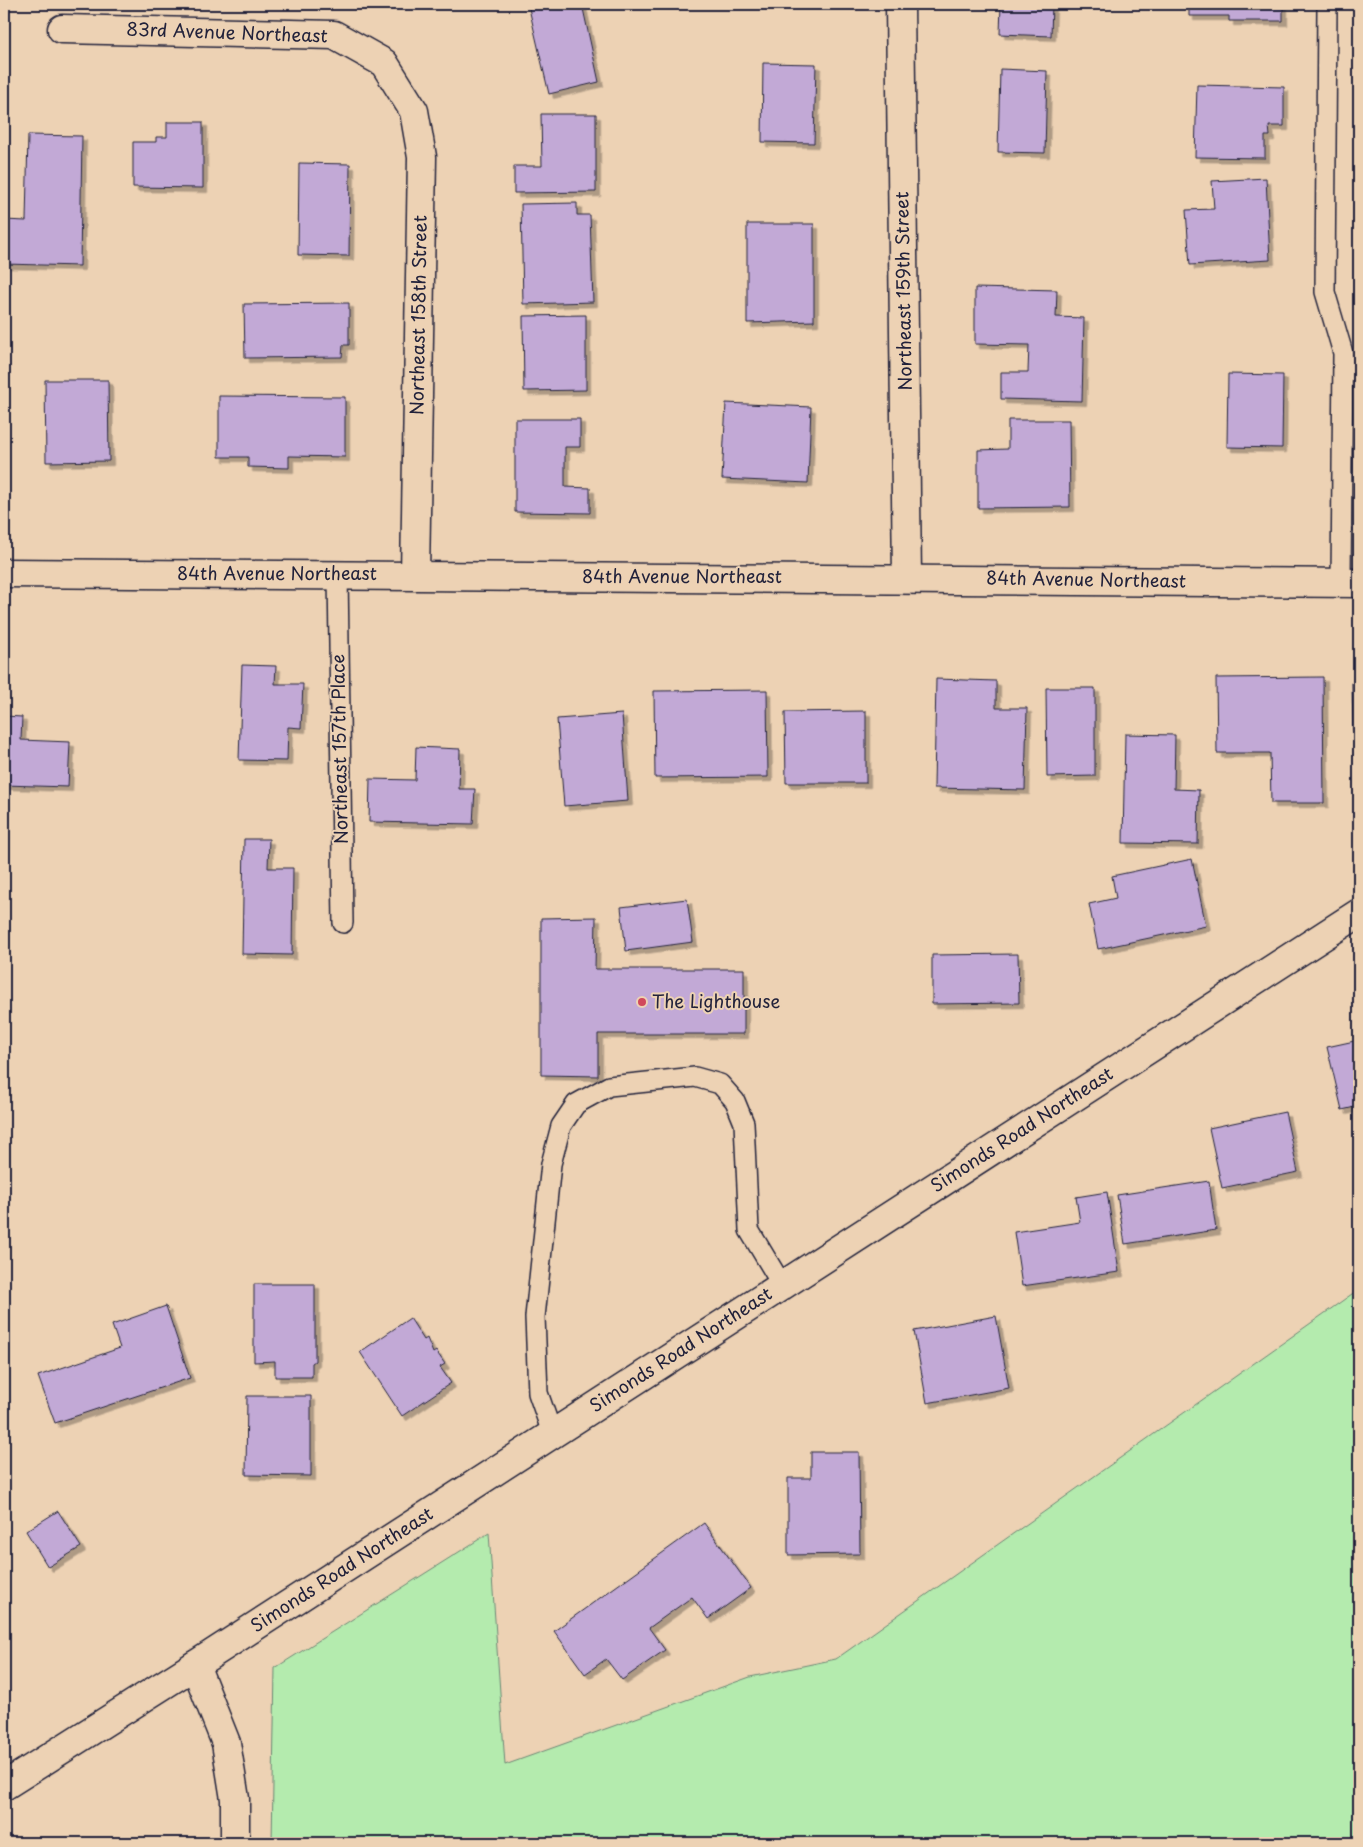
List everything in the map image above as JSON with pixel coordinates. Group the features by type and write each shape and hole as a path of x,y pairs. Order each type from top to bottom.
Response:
{"street":[{"name":"Northeast 159th Street","path":"900,4 907,578"},
{"name":"83rd Avenue Northeast","path":"62,29 334,35 384,63"},
{"name":"Northeast 158th Street","path":"384,63 414,111 422,158 415,575"},
{"name":"84th Avenue Northeast","path":"4,573 907,578 1350,583"},
{"name":"Simonds Road Northeast","path":"4,1786 195,1665 1359,913"},
{"path":"195,1665 226,1743 235,1799 235,1843"}],"lane":[{"path":"1327,4 1325,292 1343,353 1350,583"},
{"name":"Northeast 157th Place","path":"338,574 343,923"},
{"path":"552,1433 538,1393 535,1317 551,1164 561,1126 576,1104 609,1086 695,1077 720,1084 735,1101 744,1123 749,1230 782,1285"}],"green space":[{"path":"1359,1289 1359,1843 272,1843 275,1668 489,1533 505,1765 750,1677 836,1659"}],"building":[{"path":"528,4 582,4 599,82 549,94"},
{"path":"1001,4 1052,4 1051,36 1000,34"},
{"path":"1189,4 1283,4 1283,21 1229,21 1229,16 1189,16"},
{"path":"763,63 816,64 814,143 762,142"},
{"path":"1000,69 1047,71 1045,153 998,152"},
{"path":"1197,85 1284,87 1284,126 1269,126 1270,136 1265,136 1265,158 1195,157"},
{"path":"541,114 596,114 596,192 514,193 514,166 542,166"},
{"path":"167,122 203,122 203,188 133,187 133,142 156,142 156,137 167,137"},
{"path":"28,135 82,136 80,266 4,264 4,220 26,221"},
{"path":"299,163 350,164 349,256 298,255"},
{"path":"1266,178 1270,260 1190,265 1186,210 1214,209 1212,181"},
{"path":"577,203 577,215 590,215 593,302 523,304 521,204"},
{"path":"747,224 814,224 814,321 747,323"},
{"path":"975,288 1057,290 1056,317 1084,318 1082,401 1001,399 1001,372 1028,372 1029,345 975,344"},
{"path":"349,303 349,345 343,345 342,357 245,358 244,304"},
{"path":"586,315 586,390 524,391 523,316"},
{"path":"1228,374 1283,375 1282,448 1227,447"},
{"path":"45,380 108,380 109,461 46,462"},
{"path":"219,396 345,397 345,457 289,456 289,468 248,467 248,457 219,457"},
{"path":"726,403 811,407 808,483 722,479"},
{"path":"515,419 580,419 580,447 565,447 565,487 590,488 590,513 515,512"},
{"path":"1008,420 1069,420 1070,507 978,508 978,450 1008,449"},
{"path":"242,665 276,666 275,684 303,684 301,728 288,727 287,761 239,760"},
{"path":"1323,677 1324,803 1271,803 1270,753 1217,753 1216,678"},
{"path":"936,679 996,681 996,708 1027,708 1025,790 934,788"},
{"path":"1352,682 1359,682 1359,731 1353,731"},
{"path":"1046,688 1095,688 1095,776 1047,777"},
{"path":"767,690 768,777 655,778 654,691"},
{"path":"866,711 866,783 786,783 785,712"},
{"path":"622,714 628,801 564,806 557,719"},
{"path":"4,716 22,717 21,740 70,742 68,787 4,785"},
{"path":"1125,734 1175,735 1174,789 1199,790 1198,844 1123,843"},
{"path":"416,747 460,749 459,789 475,789 473,824 369,822 370,779 415,780"},
{"path":"244,839 269,839 268,868 293,868 292,955 242,954"},
{"path":"1192,859 1206,926 1098,949 1089,904 1116,898 1112,876"},
{"path":"687,899 693,942 626,951 621,907"},
{"name":"The Lighthouse","path":"596,917 595,969 744,969 744,1034 598,1034 598,1076 541,1075 541,918"},
{"path":"1018,954 1019,1003 932,1004 932,955"},
{"path":"1359,1040 1359,1106 1342,1110 1327,1047"},
{"path":"1285,1112 1298,1172 1222,1188 1209,1128"},
{"path":"1209,1181 1216,1230 1125,1244 1117,1195"},
{"path":"1107,1192 1119,1272 1022,1286 1014,1232 1080,1222 1076,1197"},
{"path":"254,1284 315,1284 315,1361 312,1363 312,1377 275,1377 275,1361 254,1362"},
{"path":"166,1306 190,1378 55,1423 38,1376 120,1348 112,1325"},
{"path":"996,1316 1009,1388 927,1403 914,1331"},
{"path":"410,1318 424,1340 427,1338 433,1353 436,1351 445,1364 440,1367 451,1383 402,1416 360,1352"},
{"path":"247,1396 311,1396 311,1476 246,1475"},
{"path":"811,1452 859,1452 860,1554 788,1555 788,1478 811,1478"},
{"path":"58,1511 81,1547 48,1567 26,1531"},
{"path":"704,1523 751,1588 708,1619 692,1597 649,1628 665,1650 622,1680 606,1659 585,1674 554,1631"}],"place":[{"name":"The Lighthouse","path":"642,1002"}]}
